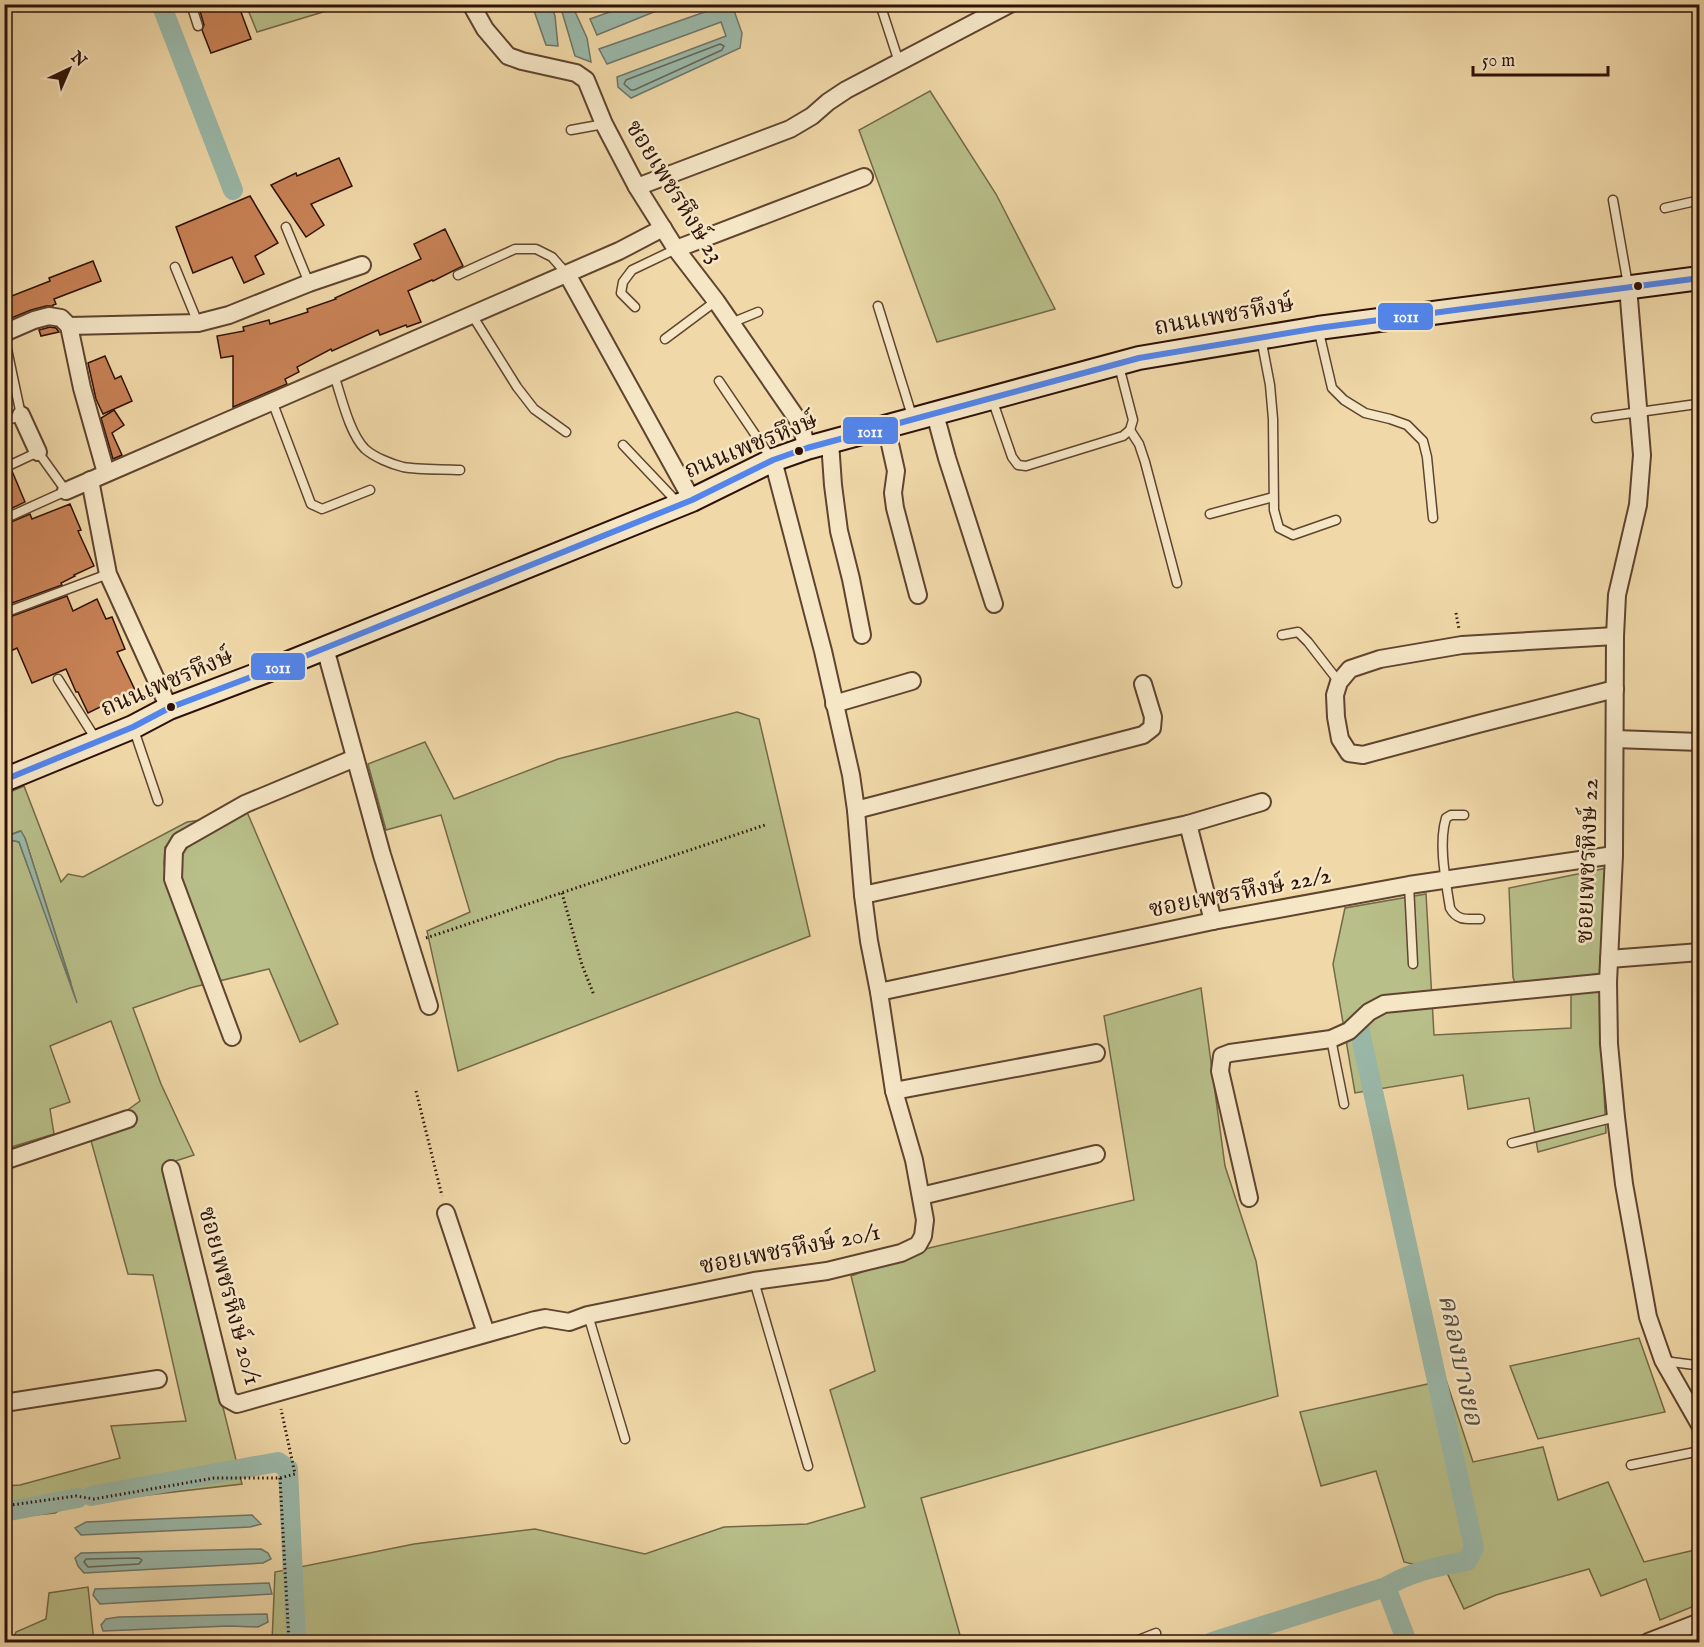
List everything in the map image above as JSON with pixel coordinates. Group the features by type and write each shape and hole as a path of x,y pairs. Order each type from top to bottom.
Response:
{"main road":[{"name":"ถนนเพชรหึงษ์","path":"4,780 133,727 169,708 325,648 686,502 773,460 807,448 1118,364 1179,351 1318,328 1700,278"}],"street":[{"name":"ซอยเพชรหึงษ์ 23","path":"471,4 484,29 508,56 576,73 586,80 604,124 637,187 676,249 717,301 800,423 807,448"},
{"path":"637,187 790,129 812,116 846,90 1010,4"},
{"path":"676,249 864,177"},
{"path":"66,491 619,251 663,228"},
{"path":"69,326 198,323 229,315 309,283 362,265"},
{"path":"567,273 686,502"},
{"name":"ซอยเพชรหึงษ์ 22","path":"1628,287 1642,455 1638,506 1617,595 1614,855 1608,982 1610,1044 1624,1184 1648,1317 1664,1360 1700,1425"},
{"path":"4,334 34,320 49,316 61,318 69,326 82,388 106,473"},
{"path":"21,415 38,452"},
{"path":"924,416 947,458 994,604"},
{"path":"886,426 896,471 893,493 894,508 918,595"},
{"path":"830,442 839,531 862,634"},
{"name":"ซอยเพชรหึงษ์ 20/1","path":"171,1168 228,1399 237,1404 545,1318 569,1322 588,1315 754,1281 827,1271 902,1253 918,1245 923,1236 925,1220 914,1160 894,1091 869,941 851,775 823,651 773,460"},
{"path":"90,480 108,574 169,708"},
{"path":"1615,636 1462,645 1380,659 1350,669 1339,682 1335,695 1335,717 1340,739 1349,753 1363,755 1478,723 1615,689"},
{"path":"325,648 382,855 429,1006"},
{"path":"834,704 912,681"},
{"path":"856,810 1143,735 1152,728 1153,717 1143,684"},
{"path":"1615,739 1700,742"},
{"path":"232,1037 173,879 174,851 180,841 245,804 356,758"},
{"path":"863,895 1188,824 1262,802"},
{"path":"1188,824 1213,921"},
{"name":"ซอยเพชรหึงษ์ 22/2","path":"879,992 1213,921 1409,885 1614,855"},
{"path":"1609,959 1700,952"},
{"path":"1249,1198 1220,1071 1222,1056 1332,1039 1349,1031 1369,1011 1384,1004 1608,982"},
{"path":"894,1091 1096,1053"},
{"path":"4,1161 128,1119"},
{"path":"921,1196 1096,1154"},
{"path":"446,1213 486,1333"},
{"path":"4,1403 158,1379"},
{"path":"1648,1642 1700,1622"}],"lane":[{"path":"191,4 198,27"},
{"path":"880,4 899,62"},
{"path":"571,130 604,124"},
{"path":"1613,200 1628,287"},
{"path":"1665,208 1700,200"},
{"path":"286,227 309,283"},
{"path":"458,275 515,249 536,249 552,257 567,273"},
{"path":"635,307 621,293 623,282 632,270 676,249"},
{"path":"175,267 198,323"},
{"path":"665,339 717,301"},
{"path":"879,306 924,416"},
{"path":"731,323 758,312"},
{"path":"472,315 506,371 534,409 566,432"},
{"path":"1318,328 1332,388 1344,400 1365,413 1407,425 1423,441 1433,518"},
{"path":"4,334 21,415 4,422"},
{"path":"1260,338 1270,385 1273,419 1273,497 1279,528 1293,535 1336,520"},
{"path":"992,398 1012,457 1018,465 1026,466 1123,436 1130,430 1133,420 1118,364"},
{"path":"334,375 350,422 365,449 383,460 404,467 460,470"},
{"path":"719,381 773,460"},
{"path":"272,401 310,504 322,509 370,490"},
{"path":"1596,418 1697,404"},
{"path":"1130,430 1139,444 1145,462 1177,583"},
{"path":"623,445 686,502"},
{"path":"4,468 38,452 66,491 4,519"},
{"path":"1210,514 1273,497"},
{"path":"4,613 108,574"},
{"path":"1282,635 1298,632 1339,682"},
{"path":"58,679 97,741"},
{"path":"133,727 158,801"},
{"path":"1464,814 1451,815 1446,818 1444,824 1446,880 1450,908 1453,915 1462,919 1480,919"},
{"path":"1409,885 1413,964"},
{"path":"1332,1039 1344,1104"},
{"path":"1512,1143 1616,1117"},
{"path":"754,1281 808,1466"},
{"path":"588,1315 625,1439"},
{"path":"1664,1360 1695,1365 1700,1368"},
{"path":"1631,1465 1700,1451"},
{"path":"1133,1642 1156,1633"}],"path":[{"path":"410,943 765,825"},
{"path":"562,893 582,965 594,995"},
{"path":"416,1091 446,1213"},
{"path":"4,1506 76,1496 94,1498 214,1478 281,1478 295,1474 278,1392"},
{"path":"281,1478 289,1642"}],"green space":[{"path":"246,5 346,5 257,32"},
{"path":"930,91 996,194 1055,309 937,342 859,130"},
{"path":"737,712 759,719 810,936 458,1071 427,931 470,912 441,815 386,830 368,764 425,742 454,799 558,759"},
{"path":"24,786 61,882 68,874 83,877 187,822 201,820 165,847 164,865 206,984 133,1008 161,1084 194,1155 163,1165 242,1484 70,1504 55,1513 5,1518 5,1486 20,1485 120,1458 111,1426 186,1421 153,1275 128,1274 90,1137 140,1101 111,1021 50,1046 70,1102 50,1109 54,1134 5,1149 4,843 11,840 19,842 71,983 25,838 20,831 5,837 5,794"},
{"path":"247,812 338,1024 300,1042 269,969 219,981 183,882 179,856 196,839"},
{"path":"1607,868 1602,1049 1606,1133 1538,1152 1529,1098 1468,1109 1463,1075 1355,1093 1333,964 1345,908 1426,894 1434,1035 1571,1028 1571,991 1519,996 1513,977 1509,888"},
{"path":"1201,988 1225,1166 1256,1261 1278,1396 921,1498 962,1642 272,1642 275,1572 414,1544 535,1529 645,1554 724,1527 807,1524 865,1507 830,1390 875,1371 851,1276 929,1248 1134,1200 1104,1016"},
{"path":"1639,1338 1665,1412 1538,1439 1510,1366"},
{"path":"1446,1380 1473,1462 1543,1447 1558,1500 1608,1482 1644,1562 1699,1549 1699,1604 1660,1620 1646,1579 1601,1596 1589,1569 1496,1595 1464,1609 1447,1573 1404,1562 1376,1471 1321,1486 1300,1412"},
{"path":"88,1587 94,1642 12,1642 16,1632 46,1619 49,1593"}],"water":[{"path":"532,5 551,5 555,16 558,46 546,45"},
{"path":"560,5 572,5 587,38 591,62 575,56"},
{"path":"629,5 671,5 597,35 590,19"},
{"path":"718,5 732,5 742,33 740,48 631,98 618,87 617,77 726,36 721,22 607,64 599,49 719,7"},
{"path":"21,831 77,1003 19,842 11,840 5,843 5,837"},
{"path":"252,1515 261,1524 250,1527 81,1535 75,1528 86,1522"},
{"path":"261,1549 268,1553 271,1559 263,1563 84,1573 75,1558 81,1553"},
{"path":"269,1583 272,1594 100,1604 93,1595 95,1589"},
{"path":"267,1614 268,1622 258,1627 103,1631 101,1625 106,1619 119,1617"}],"building":[{"path":"198,4 238,4 251,39 211,53 202,30 204,25"},
{"path":"339,158 352,186 311,204 324,225 306,237 271,185 296,173 297,176"},
{"path":"250,196 278,243 255,256 264,274 244,283 232,257 193,273 176,227"},
{"path":"445,229 463,266 408,291 421,322 380,335 378,330 332,351 331,349 297,367 299,372 285,379 287,384 233,407 233,356 221,358 217,336 244,331 243,327 269,320 270,324 308,312 307,309 336,299 421,259 414,244"},
{"path":"93,261 101,281 54,299 56,304 53,306 31,310 4,321 4,299"},
{"path":"56,328 59,332 41,336 39,330"},
{"path":"105,356 115,379 121,376 132,401 103,414 96,399 88,363"},
{"path":"114,410 124,425 112,433 122,455 113,459 101,418"},
{"path":"12,471 25,502 4,512 4,474"},
{"path":"70,504 81,530 78,531 94,566 74,575 61,583 62,585 4,606 4,525 30,514 32,519"},
{"path":"67,596 73,611 97,599 106,619 112,617 125,649 117,652 135,690 88,713 66,669 32,683 17,648 4,654 4,619"}],"waterway":[{"path":"161,4 233,190"},
{"name":"คลองบางยอ","path":"1212,1642 1386,1587 1425,1570 1467,1561 1474,1548 1359,1028"},
{"path":"91,1496 278,1462 288,1469 296,1642"},
{"path":"4,1512 78,1498"},
{"name":"คลองบางยอ","path":"1386,1587 1407,1642"}],"transit line":[{"name":"1011","path":"4,780 133,727 169,708 288,663 692,500 773,460 807,448 1139,358 1318,328 1700,278"}]}
